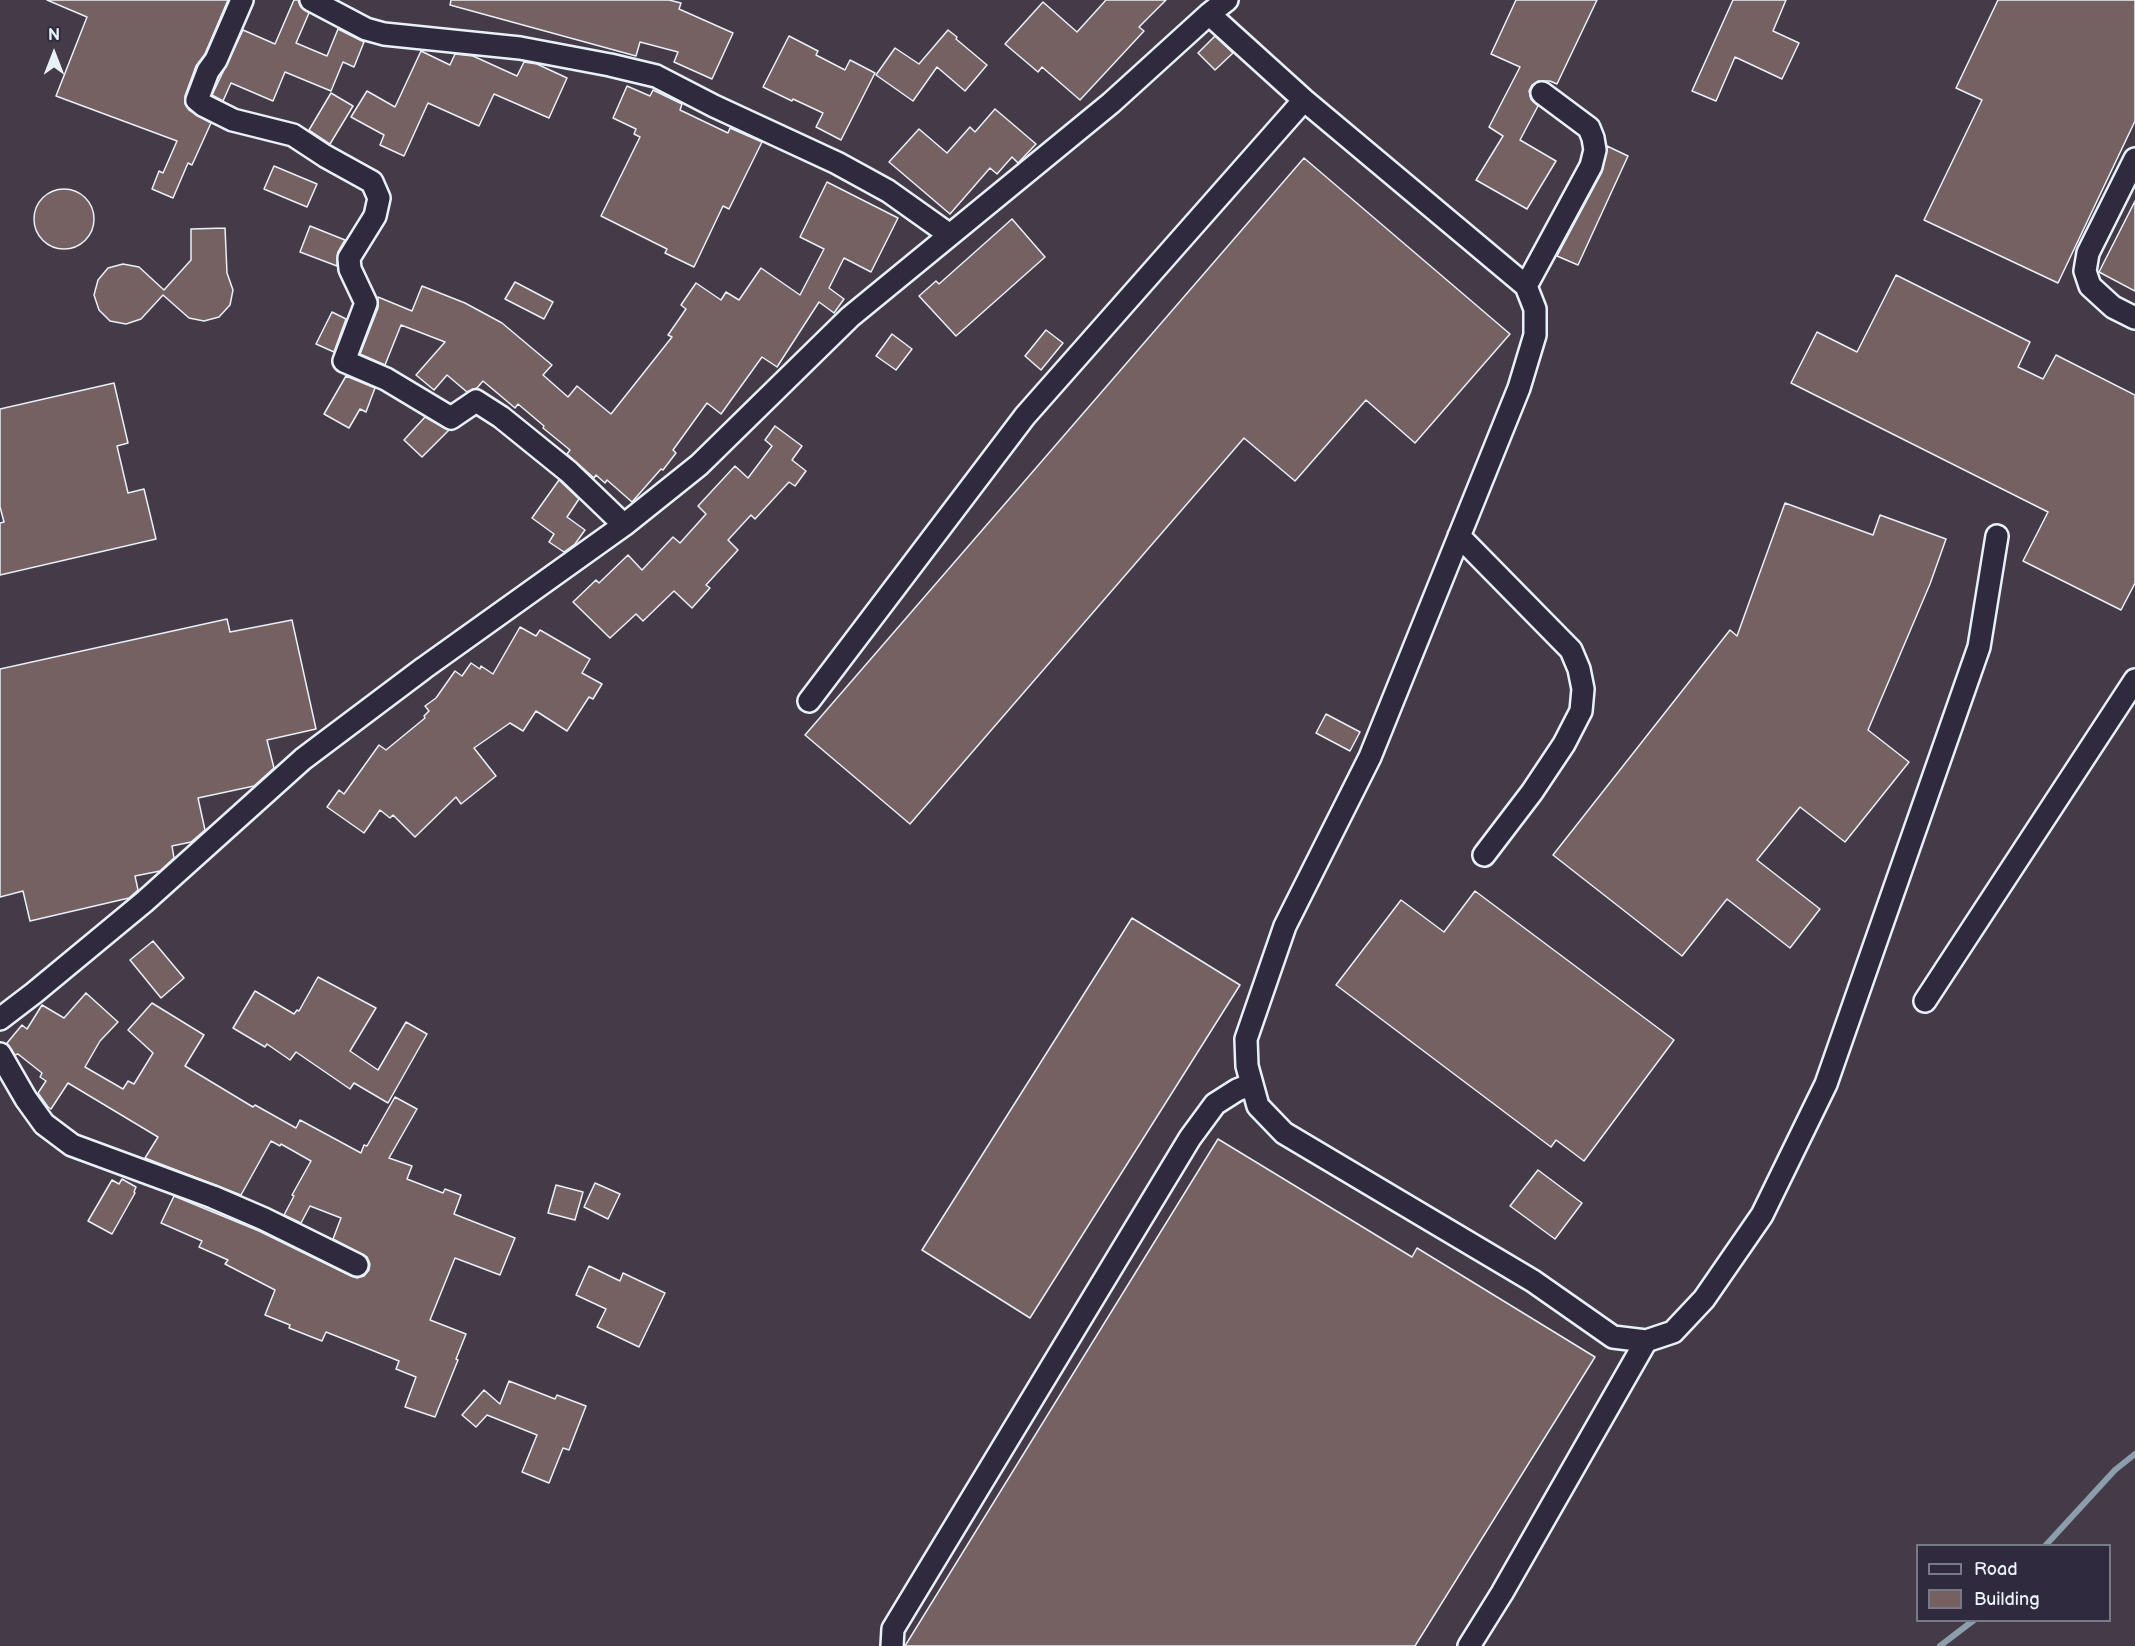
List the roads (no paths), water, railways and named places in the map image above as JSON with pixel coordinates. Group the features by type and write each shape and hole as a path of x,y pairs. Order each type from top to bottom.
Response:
{"street":[{"path":"242,0 216,60 208,71 197,100 233,120 293,135 372,182 379,198 375,216 349,258 350,269 366,303 344,361 386,379 451,418 476,401 501,417 569,472 624,525"},
{"path":"311,0 366,29 384,34 520,48 656,76 878,185 950,235"},
{"path":"0,1019 144,902 303,759 424,668 624,525 699,465 850,317 1111,103 1227,0"},
{"path":"1209,14 1304,100 1526,286 1535,309 1535,335 1519,388 1370,757 1285,926 1246,1039 1247,1066 1258,1106 1284,1133 1533,1281 1613,1337 1646,1341 1673,1332 1704,1299 1762,1215 1826,1084 1979,647 1997,536"},
{"path":"1526,286 1591,166 1595,150 1589,128 1542,93"},
{"path":"809,701 1025,416 1304,100"},
{"path":"2135,159 2088,253 2085,271 2090,286 2113,307 2135,318"},
{"path":"1459,536 1570,650 1579,669 1583,689 1581,711 1564,744 1532,792 1484,855"},
{"path":"1925,1001 2135,680"},
{"path":"0,1054 26,1099 44,1124 72,1144 264,1218 357,1265"},
{"path":"892,1646 893,1629 1191,1138 1215,1104 1237,1090 1252,1084"},
{"path":"1469,1646 1502,1593 1646,1341"}],"waterway":[{"path":"2047,1544 2115,1470 2135,1454"},
{"path":"1940,1646 1971,1622"}]}
